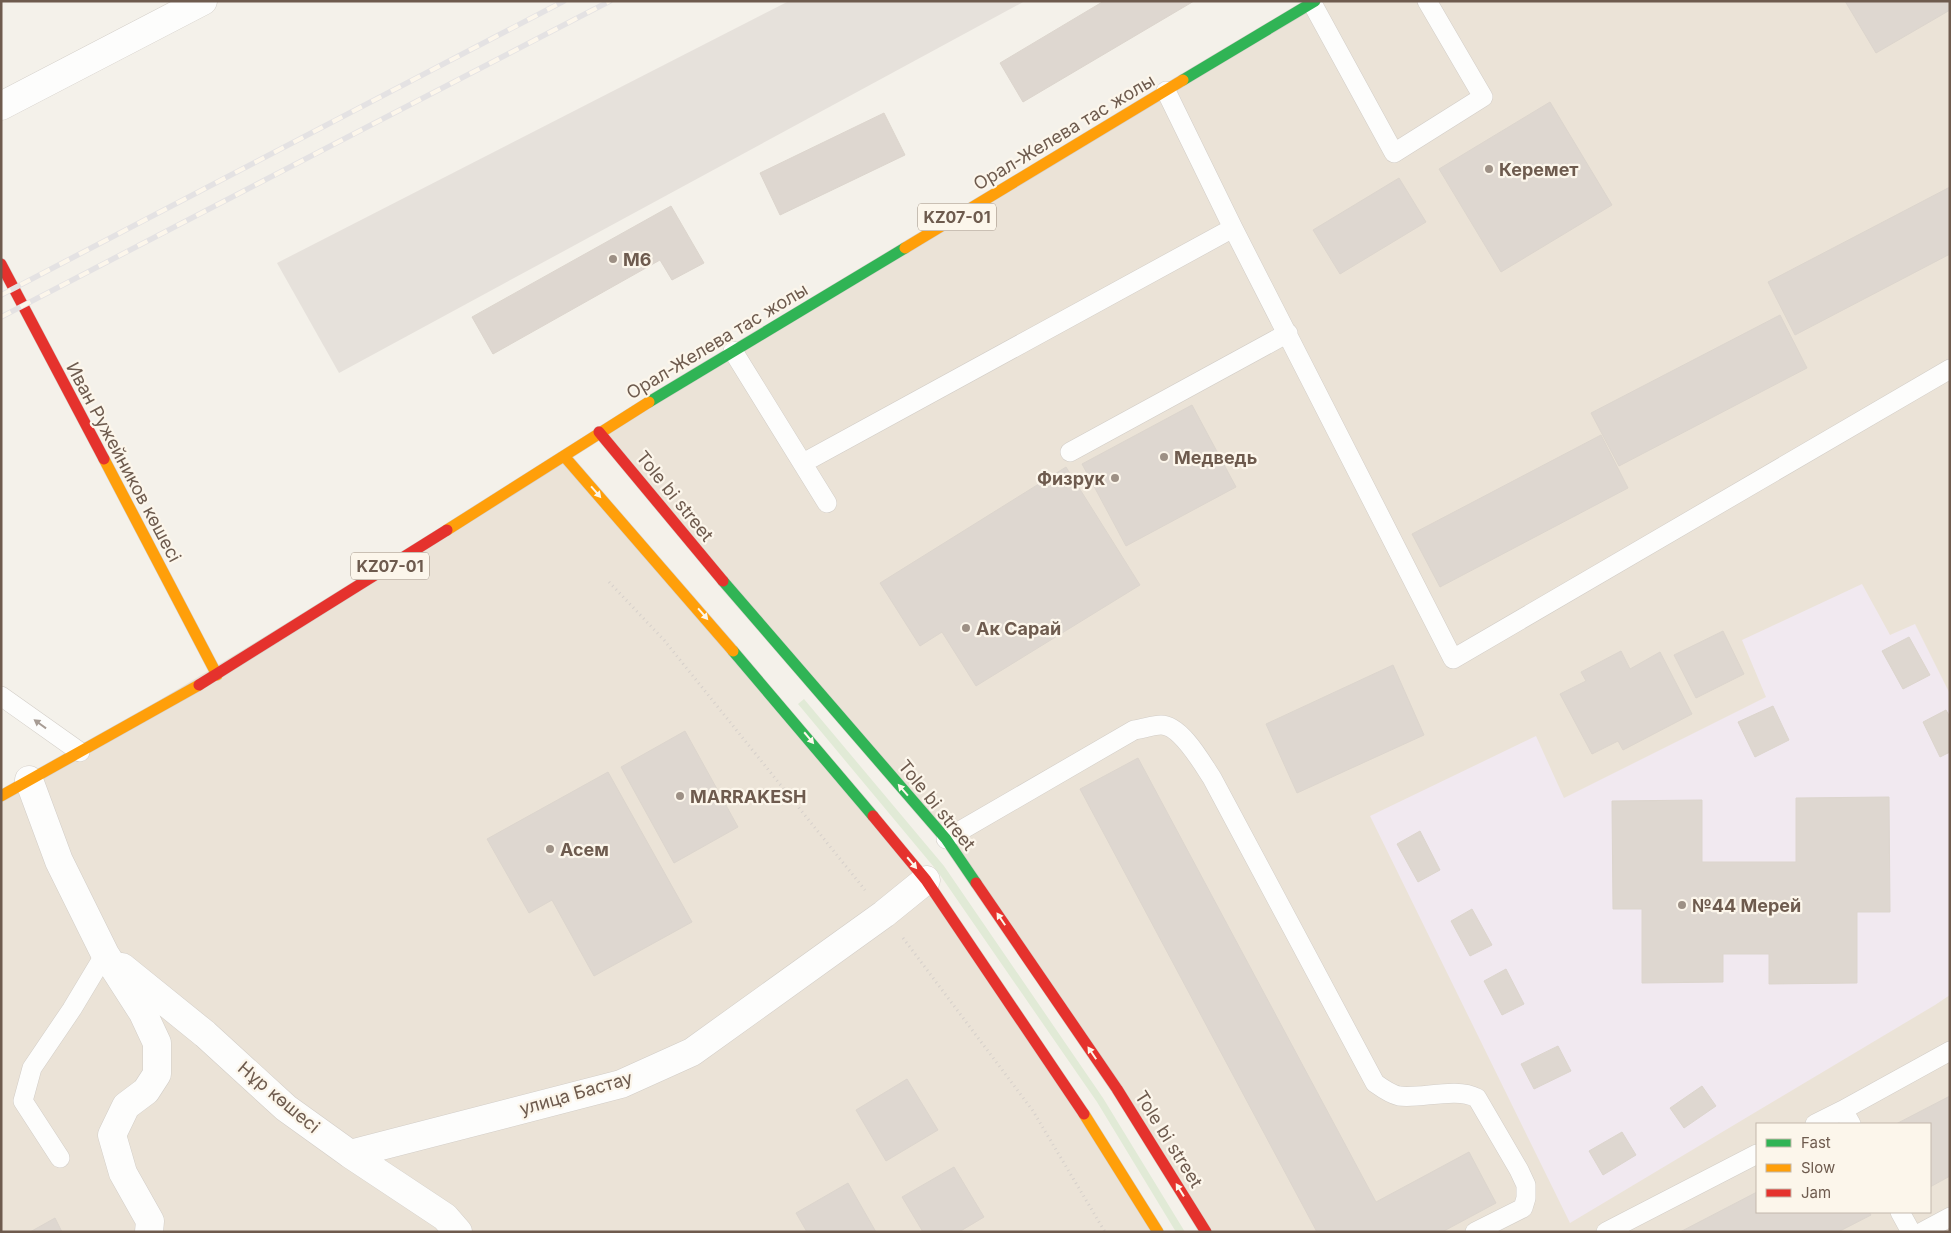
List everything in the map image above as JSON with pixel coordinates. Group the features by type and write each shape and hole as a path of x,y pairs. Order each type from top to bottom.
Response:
{"main road":[{"name":"Орал-Желева тас жолы","path":"564,456 599,432 1313,2"},
{"name":"Иван Ружейников көшесі","path":"1,264 217,675"},
{"name":"Tole bi street","path":"599,432 729,589 946,839 1117,1089 1206,1232"},
{"name":"KZ07-01","path":"1,796 217,675 564,456"},
{"path":"564,456 783,707 926,880 1082,1111 1158,1232"}],"street":[{"path":"1,106 203,1"},
{"path":"29,780 59,861 105,954 143,1013 157,1043 157,1074 146,1091 126,1106 112,1135 123,1173 150,1221 149,1232"},
{"name":"улица Бастау","path":"350,1154 621,1084 692,1052 884,914 926,880"},
{"name":"Нұр көшесі","path":"105,954 205,1034 286,1108 350,1154 445,1217 458,1232"}],"lane":[{"path":"1313,2 1394,153 1483,97 1427,1"},
{"path":"1166,91 1233,228 1453,658 1950,369"},
{"path":"803,463 1233,228"},
{"path":"1070,452 1288,333"},
{"path":"734,351 827,503"},
{"path":"1,696 80,752"},
{"path":"946,839 1134,730 1163,725 1175,730 1192,748 1212,778 1375,1083 1388,1092 1399,1096 1470,1094 1477,1098 1482,1106 1520,1170 1526,1185 1526,1198 1523,1208 1475,1232"},
{"path":"60,1158 23,1101 32,1068 72,1009 105,954"},
{"path":"1820,1123 1847,1117 1950,1051"},
{"path":"1606,1232 1756,1155"},
{"path":"1901,1213 1911,1232"},
{"path":"1922,1232 1950,1218"}],"shaded area":[{"path":"789,1 1025,1 339,373 277,263"},
{"path":"1315,1 1950,1 1950,1232 1206,1232 946,839 599,432"},
{"path":"564,456 926,880 1158,1232 1,1232 1,796"},
{"name":"№44 Мерей","path":"1862,584 1890,635 1915,624 1950,694 1950,995 1570,1223 1370,816 1536,736 1564,798 1766,697 1742,640"}],"green space":[{"path":"804,699 944,866 1103,1098 1185,1232 1176,1232 1097,1102 938,872 798,704"}],"building":[{"path":"1104,1 1194,1 1023,102 1000,63"},
{"path":"1845,1 1950,1 1950,10 1876,53"},
{"path":"1550,102 1612,205 1501,272 1439,169"},
{"path":"884,113 905,155 780,215 760,173"},
{"path":"1399,178 1426,222 1340,274 1313,230"},
{"path":"1950,187 1950,254 1795,335 1768,282"},
{"path":"671,206 704,263 672,280 660,260 493,354 472,317"},
{"path":"1780,315 1807,368 1619,466 1591,413"},
{"name":"Медведь","path":"1192,405 1236,487 1126,546 1082,464"},
{"path":"1601,435 1628,488 1440,587 1412,534"},
{"path":"1066,467 1140,585 976,686 942,632 920,646 880,583"},
{"path":"1723,631 1744,674 1696,698 1674,655"},
{"path":"1909,637 1930,675 1903,689 1882,651"},
{"path":"1621,651 1630,669 1660,652 1692,714 1623,750 1618,741 1592,754 1560,694 1586,681 1581,672"},
{"path":"1393,665 1424,735 1297,793 1266,724"},
{"path":"1773,706 1789,740 1755,757 1738,722"},
{"path":"1946,710 1950,717 1950,752 1940,757 1923,722"},
{"path":"685,731 738,827 674,863 621,767"},
{"path":"1138,758 1376,1202 1469,1152 1496,1203 1442,1232 1317,1232 1080,789"},
{"path":"608,772 692,922 594,976 552,900 529,913 487,839"},
{"path":"1889,797 1890,912 1857,912 1857,983 1769,984 1769,954 1723,954 1723,982 1642,983 1642,909 1613,909 1612,801 1702,800 1702,862 1796,862 1796,798"},
{"path":"1420,831 1440,870 1418,882 1397,844"},
{"path":"1472,909 1492,945 1470,956 1451,921"},
{"path":"1506,969 1524,1004 1502,1015 1484,981"},
{"path":"1558,1046 1571,1071 1534,1089 1521,1064"},
{"path":"907,1079 938,1130 886,1161 856,1110"},
{"path":"1702,1086 1716,1106 1684,1128 1670,1108"},
{"path":"1950,1096 1950,1176 1931,1186 1931,1123 1898,1123"},
{"path":"1622,1132 1636,1155 1603,1175 1589,1151"},
{"path":"954,1167 984,1217 959,1232 923,1232 902,1197"},
{"path":"848,1183 876,1232 807,1232 796,1213"},
{"path":"1756,1193 1756,1213 1870,1213 1871,1215 1838,1232 1680,1232"},
{"path":"55,1218 62,1232 30,1232"}],"railway":[{"path":"1,295 564,1"},
{"path":"1,317 610,1"}],"traffic: fast":[{"path":"1183,80 1315,1"},
{"path":"649,402 905,248"},
{"path":"723,581 946,839 976,883"},
{"path":"733,651 873,816"}],"traffic: slow":[{"path":"905,248 1183,80"},
{"path":"447,530 649,402"},
{"path":"564,456 733,651"},
{"path":"104,459 217,675"},
{"path":"1,796 199,685"},
{"path":"1084,1114 1158,1232"}],"traffic: jam":[{"path":"1,264 104,459"},
{"path":"599,432 723,581"},
{"path":"199,685 447,530"},
{"path":"873,816 926,880 1084,1114"},
{"path":"976,883 1117,1089 1206,1232"}],"place":[{"name":"Керемет","path":"1489,169"},
{"name":"М6","path":"613,259"},
{"name":"Медведь","path":"1164,457"},
{"name":"Физрук","path":"1115,478"},
{"name":"Ак Сарай","path":"966,628"},
{"name":"MARRAKESH","path":"680,796"},
{"name":"Асем","path":"550,849"},
{"name":"№44 Мерей","path":"1682,905"}]}
